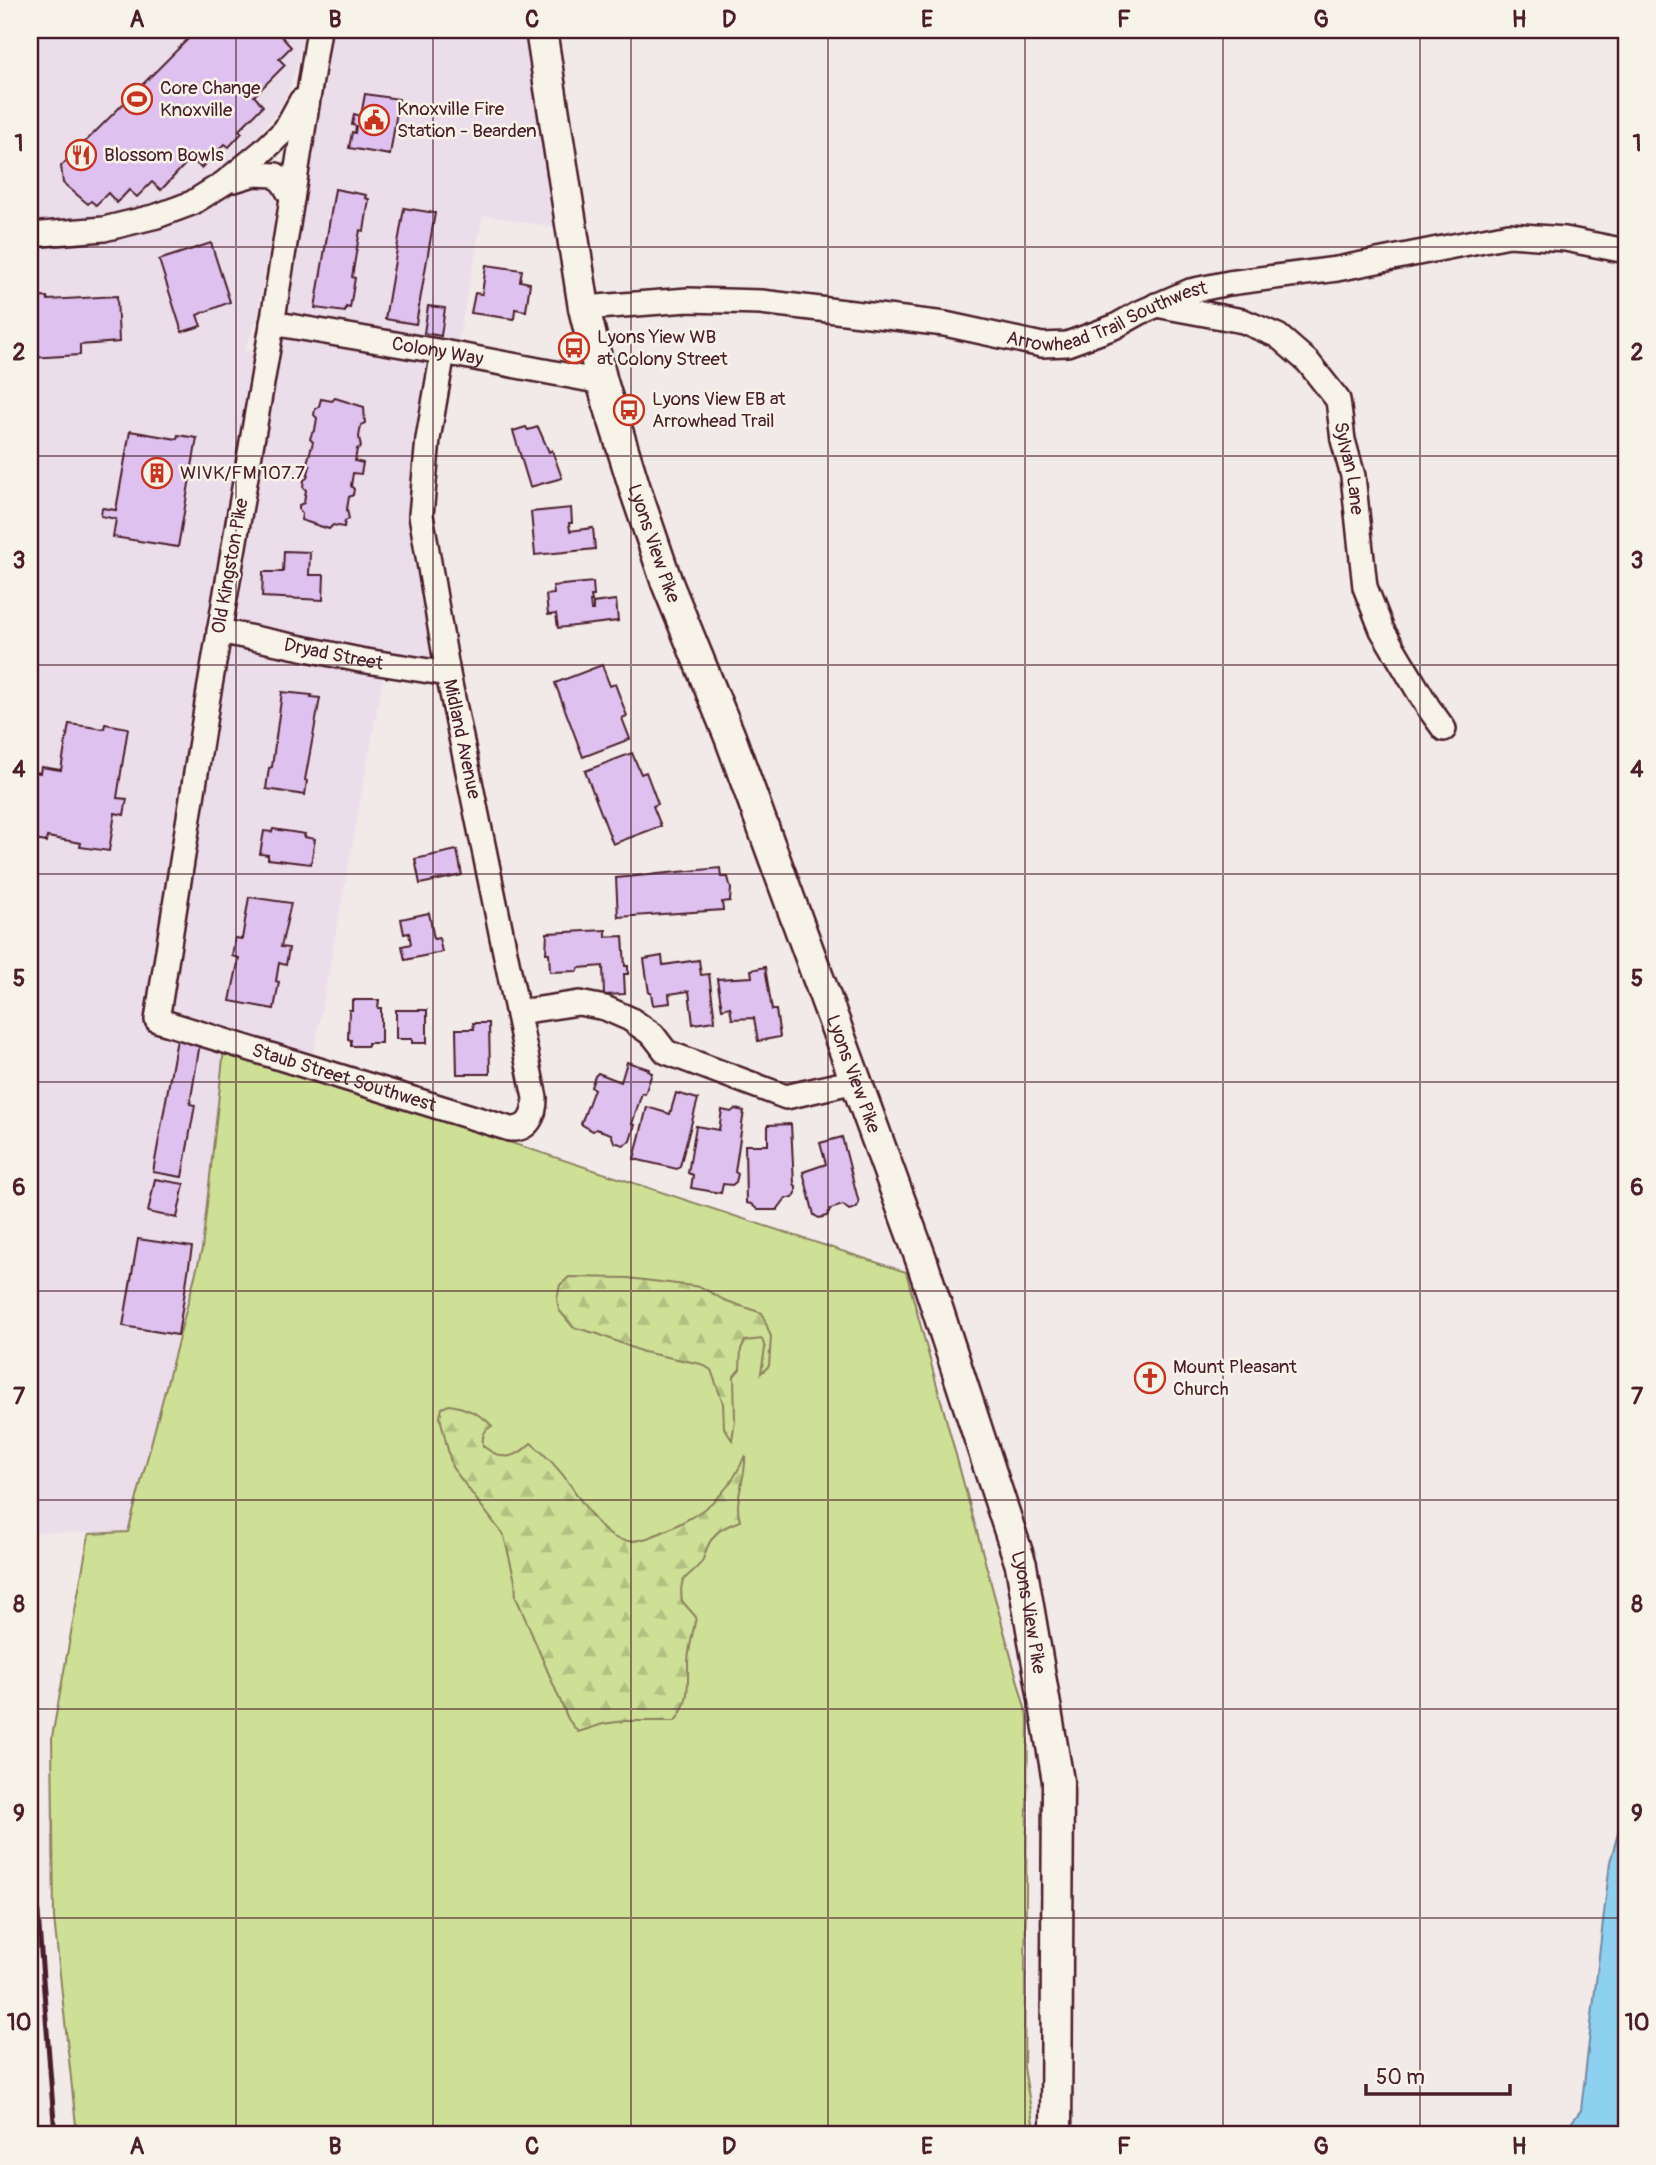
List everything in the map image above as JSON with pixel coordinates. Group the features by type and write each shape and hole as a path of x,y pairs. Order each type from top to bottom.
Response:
{"street":[{"name":"Old Kingston Pike","path":"157,1020 319,30"},
{"name":"Lyons View Pike","path":"541,30 584,308 602,382 667,583 730,737 921,1259 1021,1565 1058,1781 1056,2135"},
{"path":"30,235 104,229 157,216 192,203 224,183 285,130 309,86"},
{"path":"224,183 254,174 276,175 285,184 292,198"},
{"name":"Arrowhead Trail Southwest","path":"584,308 688,300 761,302 945,324 1042,345 1067,344 1089,338 1189,291 1337,269 1509,235 1565,239 1626,251"},
{"name":"Sylvan Lane","path":"1156,305 1243,321 1278,336 1308,362 1338,400 1343,440 1353,477 1365,587 1382,630 1444,729"},
{"name":"Colony Way","path":"272,323 602,382"},
{"name":"Midland Avenue","path":"443,352 428,439 421,514 448,674 535,1098 535,1112 528,1122"},
{"name":"Dryad Street","path":"219,631 360,660 448,674"},
{"path":"519,1012 579,1003 605,1008 630,1019 653,1035 666,1052 786,1097 855,1080"},
{"name":"Staub Street Southwest","path":"157,1020 510,1129 519,1129 528,1122"}],"shaded area":[{"path":"46,30 304,30 297,67 285,99 238,158 272,189 277,201 257,319 244,352 278,349 334,30 529,30 559,228 483,215 457,345 423,426 434,648 432,656 427,660 384,672 314,1051 305,1075 224,1049 202,1249 128,1533 30,1532 30,45"}],"green space":[{"path":"224,1049 906,1272 1028,1719 1024,2067 1035,2135 77,2135 54,1918 52,1737 89,1534 128,1532 202,1249"},
{"path":"569,1277 628,1278 701,1287 724,1300 762,1313 771,1337 769,1366 761,1373 765,1348 762,1339 745,1341 741,1349 740,1369 734,1376 735,1420 732,1440 724,1428 723,1403 711,1370 701,1364 643,1352 573,1327 559,1310 557,1299 560,1285"},
{"path":"449,1405 473,1412 492,1426 484,1434 483,1446 496,1454 513,1455 531,1443 567,1480 605,1531 615,1538 627,1541 659,1534 702,1511 727,1487 745,1455 738,1504 740,1521 716,1534 701,1562 681,1586 682,1601 696,1617 689,1656 686,1700 675,1721 624,1721 578,1732 568,1719 516,1597 515,1581 504,1536 452,1467 440,1417 442,1408"}],"water":[{"path":"1626,1805 1626,2135 1562,2135 1581,2110 1610,1862"}],"building":[{"path":"197,30 285,30 280,35 291,47 279,59 285,65 254,96 263,106 239,130 242,133 229,147 225,144 201,168 191,158 161,190 152,182 137,197 129,190 117,203 108,193 96,205 91,201 88,204 63,183 61,166"},
{"name":"Knoxville Fire Station - Bearden","path":"365,94 399,99 390,155 349,148 352,132 355,133 356,126 352,125 354,114 361,116"},
{"path":"335,189 366,195 365,198 369,199 364,231 360,230 350,308 346,307 345,312 315,308"},
{"path":"404,208 435,213 416,324 385,319"},
{"path":"211,243 230,302 197,315 201,326 182,332 159,260"},
{"path":"486,265 522,270 520,281 530,283 526,311 515,309 514,319 471,313 475,293 482,294"},
{"path":"117,296 119,342 80,345 80,355 30,358 30,298 47,297 48,300"},
{"path":"428,306 445,308 441,336 424,333"},
{"path":"335,398 364,407 365,423 361,425 361,447 357,449 355,461 363,463 361,474 353,473 353,495 349,497 347,509 349,519 345,521 344,527 333,525 329,529 301,520 299,505 304,503 304,480 310,466 307,463 313,442 310,439 317,418 314,415 315,409 321,399 332,401"},
{"path":"526,427 528,430 538,427 549,452 552,450 562,478 530,487 513,431"},
{"name":"WIVK/FM 107.7","path":"130,431 177,439 178,435 197,438 178,547 113,537 116,519 101,516 102,508 116,510"},
{"path":"571,508 570,531 593,528 595,549 535,555 531,512"},
{"path":"284,551 310,552 309,575 324,575 323,600 262,597 263,572 283,572"},
{"path":"593,582 591,610 593,603 616,600 618,621 558,628 556,614 548,615 546,595 554,594 553,586"},
{"path":"602,665 610,686 615,684 627,716 622,718 630,739 583,757 555,683"},
{"path":"282,692 320,698 305,780 305,795 266,789 269,768 272,767"},
{"path":"69,724 104,729 105,724 128,728 117,798 127,799 124,815 115,813 109,851 80,847 81,843 47,837 46,842 30,839 30,771 40,773 41,767 61,770"},
{"path":"632,753 641,774 646,772 658,804 653,806 661,826 613,844 585,771"},
{"path":"273,829 305,834 304,837 315,839 311,864 268,859 268,855 260,854 264,831 272,832"},
{"path":"457,850 462,875 420,884 415,859"},
{"path":"720,868 721,877 728,877 731,889 730,901 722,902 723,910 618,917 616,878"},
{"path":"249,897 291,903 281,947 289,948 286,965 279,963 274,1009 230,1001 239,958 232,956 235,938 242,939"},
{"path":"429,913 434,939 439,938 442,952 405,960 402,946 411,944 409,933 404,934 401,919"},
{"path":"606,930 606,937 623,936 625,966 628,966 628,974 624,974 625,994 604,995 603,966 579,968 578,971 550,972 549,953 546,953 547,933"},
{"path":"662,956 663,965 699,960 701,975 709,974 715,1021 693,1024 689,991 669,994 670,1003 653,1005 644,959"},
{"path":"765,967 772,1010 776,1010 780,1037 758,1041 754,1018 732,1019 730,1007 722,1009 717,979 752,977 751,970"},
{"path":"352,1000 379,1000 381,1043 351,1046 351,1040 348,1039"},
{"path":"396,1010 427,1010 427,1043 396,1039"},
{"path":"473,1023 489,1023 490,1074 457,1074 456,1029 474,1029"},
{"path":"177,1039 200,1043 190,1104 195,1105 182,1177 153,1172"},
{"path":"627,1062 649,1069 652,1073 645,1094 642,1093 632,1124 635,1125 630,1141 623,1145 614,1142 611,1134 596,1129 593,1131 581,1124 594,1089 591,1087 595,1076 598,1073 621,1082"},
{"path":"676,1093 698,1099 680,1166 677,1169 634,1159 647,1107 670,1114"},
{"path":"735,1109 744,1111 735,1172 738,1174 736,1182 732,1185 723,1184 721,1193 691,1188 693,1175 688,1173 696,1126 719,1130 722,1110 731,1112"},
{"path":"791,1124 796,1193 793,1198 786,1198 777,1210 758,1210 746,1203 745,1145 768,1145 768,1125"},
{"path":"842,1137 859,1203 856,1208 849,1210 843,1205 830,1209 827,1216 819,1218 814,1215 803,1172 826,1164 820,1143"},
{"path":"155,1179 184,1184 177,1218 148,1212"},
{"path":"138,1239 192,1247 178,1335 123,1326"}],"railway":[{"path":"30,1809 55,2135"}],"place":[{"name":"Core Change Knoxville","path":"137,99"},
{"name":"Knoxville Fire Station - Bearden","path":"374,120"},
{"name":"Blossom Bowls","path":"81,155"},
{"name":"Lyons Yiew WB at Colony Street","path":"574,348"},
{"name":"Lyons View EB at Arrowhead Trail","path":"629,410"},
{"name":"WIVK/FM 107.7","path":"157,473"},
{"name":"Mount Pleasant Church","path":"1150,1378"}]}
